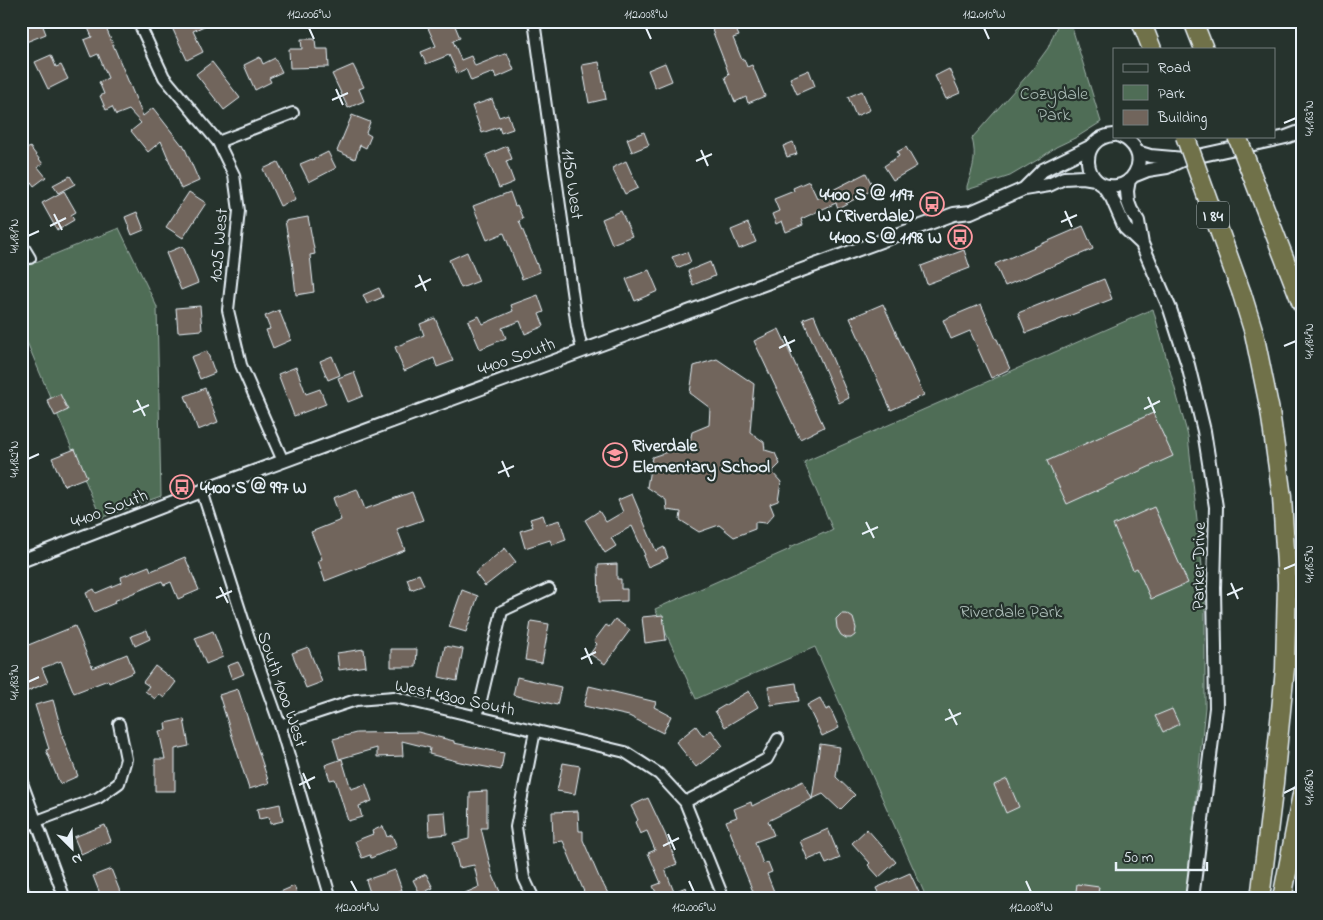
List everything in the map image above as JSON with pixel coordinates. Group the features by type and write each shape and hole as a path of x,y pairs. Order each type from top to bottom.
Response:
{"highway":[{"path":"1141,21 1152,48"},
{"path":"1193,21 1204,48"},
{"name":"I 84","path":"1186,138 1242,294 1254,333 1270,411 1282,497 1287,583 1286,669 1260,899"},
{"path":"1238,138 1302,304"},
{"path":"1282,899 1302,794"}],"street":[{"name":"1025 West","path":"138,21 164,77 218,142 234,175 239,211 228,310 241,365 282,462"},
{"name":"1150 West","path":"534,21 575,317 582,350"},
{"path":"218,142 293,114"},
{"path":"1286,138 1302,131"},
{"path":"1024,189 1043,170 1092,146 1103,138 1113,135"},
{"path":"1024,189 1049,185 1064,178 1073,177 1089,178 1110,186 1117,186 1144,172 1167,167 1184,159 1286,138 1302,137"},
{"path":"1124,138 1132,144 1137,152 1150,156 1184,159"},
{"name":"Parker Drive","path":"1092,146 1088,154 1087,163 1090,172 1110,194 1125,228 1142,244"},
{"name":"Parker Drive","path":"1137,152 1137,170 1131,178 1127,190 1128,202 1138,221 1142,244 1170,309 1188,365 1204,431 1216,507 1214,588 1216,708 1192,899"},
{"name":"4400 South","path":"21,560 582,350 954,214 971,212 1024,189"},
{"path":"21,243 30,258"},
{"name":"South 1000 West","path":"202,491 247,632 280,725 331,899"},
{"path":"477,717 502,611 549,589"},
{"name":"West 4300 South","path":"280,725 356,700 394,697 625,752 659,774 684,802 724,899"},
{"path":"21,827 98,798 119,784 126,759 119,724"},
{"path":"534,899 524,878 516,827 535,731"},
{"path":"684,802 767,759 778,739"},
{"path":"21,780 65,899"}],"green space":[{"name":"Cozydale Park","path":"1059,21 1070,21 1101,122 1010,176 967,190 973,168 972,138 1032,70 1048,48"},
{"path":"119,228 157,307 161,496 101,518 21,328 21,268"},
{"name":"Riverdale Park","path":"1153,309 1188,436 1205,594 1205,707 1186,899 927,899 815,647 696,699 655,609 790,549 790,547 833,530 804,462"}],"building":[{"path":"21,21 41,21 46,34 21,44"},
{"path":"85,21 103,21 143,116 153,108 183,144 199,181 181,189 161,141 148,152 131,131 141,123 129,110 116,115 112,107 106,110 100,96 104,94 99,82 108,78 98,54 91,57 84,40 92,37"},
{"path":"169,21 215,21 193,31 203,52 187,60"},
{"path":"443,21 453,21 460,38 453,41 461,60 471,56 475,66 507,53 514,70 496,78 494,72 471,81 466,69 457,73 449,55 426,64 421,52 436,46 428,28"},
{"path":"715,21 726,21 729,29 735,27 739,36 733,38 742,60 744,59 747,67 752,65 765,96 748,103 746,97 735,102 725,77 729,75 712,30 717,27"},
{"path":"301,39 315,39 316,49 328,49 329,67 290,68 289,49 302,49"},
{"path":"51,55 56,67 61,65 68,79 48,89 35,62"},
{"path":"260,57 263,64 275,58 282,72 269,78 271,82 255,90 244,65"},
{"path":"212,62 240,98 224,110 196,74"},
{"path":"599,62 606,99 589,103 582,65"},
{"path":"665,63 672,81 655,88 648,70"},
{"path":"353,65 364,87 359,89 364,101 348,108 332,74"},
{"path":"949,69 960,93 946,99 935,76"},
{"path":"809,70 815,86 797,94 790,78"},
{"path":"862,91 870,110 856,116 848,97"},
{"path":"492,99 499,117 508,114 513,129 501,133 499,127 482,133 472,106"},
{"path":"352,115 370,122 366,133 371,136 366,148 360,145 355,159 337,151"},
{"path":"644,132 649,145 632,152 627,139"},
{"path":"793,142 797,154 787,157 783,146"},
{"path":"507,146 512,159 506,161 514,182 499,188 486,155"},
{"path":"30,147 43,164 38,167 46,177 34,186 21,168 21,153"},
{"path":"906,147 917,166 893,180 884,166 899,156 897,152"},
{"path":"328,152 336,168 309,182 300,164"},
{"path":"626,161 638,188 625,194 612,168"},
{"path":"278,162 296,199 280,206 263,169"},
{"path":"866,173 874,189 838,208 836,203 801,219 803,225 786,232 782,221 776,224 772,214 779,211 774,199 794,191 793,188 809,181 817,198"},
{"path":"70,176 75,184 58,193 53,185"},
{"path":"64,191 76,212 71,215 74,220 57,230 42,203"},
{"path":"189,192 206,203 183,238 166,227"},
{"path":"510,192 515,206 517,205 523,219 519,221 540,272 522,279 504,233 487,240 473,206"},
{"path":"621,211 632,236 612,244 602,219"},
{"path":"137,212 144,230 132,235 125,217"},
{"path":"308,217 315,254 310,255 314,292 296,295 285,221"},
{"path":"748,223 756,242 739,249 731,230"},
{"path":"1083,226 1093,249 1005,286 995,264"},
{"path":"183,246 198,283 181,290 166,253"},
{"path":"964,250 970,268 927,284 921,266"},
{"path":"467,252 479,281 461,288 449,260"},
{"path":"687,252 691,262 677,268 672,257"},
{"path":"710,262 715,276 693,285 688,271"},
{"path":"649,270 658,291 635,301 626,279"},
{"path":"1104,279 1112,299 1026,333 1018,313"},
{"path":"379,288 383,297 367,304 363,295"},
{"path":"538,295 544,312 539,314 544,326 525,334 520,321 502,328 506,338 480,349 468,321 479,316 483,324 513,311 511,305"},
{"path":"883,304 924,395 891,410 850,318"},
{"path":"981,304 1010,369 991,378 970,331 951,339 943,320"},
{"path":"200,306 202,330 178,332 176,308"},
{"path":"279,310 291,340 273,348 266,330 270,329 265,316"},
{"path":"814,315 849,398 839,403 803,319"},
{"path":"435,318 453,361 437,367 434,358 404,371 395,347 424,335 420,324"},
{"path":"779,329 824,427 800,439 754,341"},
{"path":"207,351 215,373 200,379 191,357"},
{"path":"332,356 340,375 328,380 320,361"},
{"path":"717,359 754,384 750,432 764,442 765,450 775,453 780,464 772,472 781,482 778,501 770,504 774,514 766,523 755,522 755,529 734,537 719,525 699,532 680,520 681,512 667,510 666,500 647,487 652,457 670,451 678,441 690,442 692,432 709,425 710,408 690,393 694,366"},
{"path":"296,367 306,394 320,389 326,404 294,416 278,374"},
{"path":"354,372 363,396 348,402 338,378"},
{"path":"205,388 218,422 198,430 185,396"},
{"path":"60,394 68,410 55,416 47,400"},
{"path":"1153,413 1173,456 1067,504 1047,461"},
{"path":"75,449 87,477 64,486 52,458"},
{"path":"357,489 365,509 412,492 423,520 397,529 405,550 325,581 318,561 322,559 311,532 341,520 333,498"},
{"path":"632,494 656,551 664,547 668,558 648,567 643,556 645,555 632,526 611,538 616,546 605,553 585,520 599,511 606,522 623,512 618,500"},
{"path":"1154,507 1188,583 1151,599 1137,568 1133,570 1113,525"},
{"path":"543,515 546,524 560,520 566,540 552,545 550,540 525,548 520,531 533,527 530,519"},
{"path":"505,548 516,562 485,586 475,573"},
{"path":"185,557 199,590 178,599 171,582 164,585 162,581 114,601 115,603 94,612 86,593 94,589 96,593 122,582 121,577 149,566 151,571"},
{"path":"617,564 617,579 621,579 621,589 627,589 627,601 599,602 598,565"},
{"path":"419,574 424,585 411,590 407,579"},
{"path":"462,590 478,596 466,632 449,627"},
{"path":"841,614 847,614 853,618 856,628 855,635 851,638 841,635 837,628 836,619"},
{"path":"663,615 666,640 645,643 642,617"},
{"path":"615,619 630,630 605,664 590,654 597,644 594,641 606,625 609,627"},
{"path":"531,621 549,624 542,663 525,660"},
{"path":"75,626 93,668 127,654 134,672 109,683 108,680 74,693 61,661 42,668 48,682 26,692 21,680 21,648"},
{"path":"147,630 150,639 135,646 131,636"},
{"path":"213,631 223,657 206,664 195,638"},
{"path":"445,646 463,649 457,681 439,677"},
{"path":"308,647 322,682 306,688 292,653"},
{"path":"364,649 366,666 339,670 337,653"},
{"path":"391,649 417,649 416,667 391,667"},
{"path":"238,662 244,674 232,679 227,666"},
{"path":"155,666 176,682 164,698 159,694 155,699 145,691 149,686 143,682"},
{"path":"517,677 561,687 557,705 513,695"},
{"path":"796,683 799,701 771,705 768,687"},
{"path":"589,686 656,702 654,707 671,716 663,733 629,716 584,706"},
{"path":"238,689 269,783 249,789 219,695"},
{"path":"749,691 758,707 725,727 715,711"},
{"path":"820,698 826,710 830,708 839,728 822,736 807,705"},
{"path":"53,700 62,736 78,776 60,784 46,750 49,749 35,705"},
{"path":"1172,709 1179,724 1163,732 1155,716"},
{"path":"184,719 189,746 175,749 175,791 155,791 155,759 165,759 159,731 166,730 165,723"},
{"path":"696,726 703,736 711,730 723,746 696,767 676,742"},
{"path":"418,732 454,741 454,743 504,753 501,770 429,754 430,748 402,741 403,756 377,757 377,748 339,759 333,739 356,733"},
{"path":"820,744 840,747 836,777 855,795 840,810 823,794 812,799"},
{"path":"342,759 351,789 366,784 372,801 359,806 362,817 348,821 335,779 330,780 325,765"},
{"path":"563,763 580,766 575,794 557,791"},
{"path":"1007,779 1019,807 1006,813 994,785"},
{"path":"803,781 812,799 768,821 774,835 755,842 763,864 768,862 772,872 767,874 777,899 756,899 726,821 737,817 734,809 751,802 752,806"},
{"path":"487,791 487,828 481,828 492,873 503,899 451,899 479,887 474,865 459,868 453,843 469,839 470,792"},
{"path":"648,798 677,864 665,869 674,892 686,887 690,899 659,899 653,886 661,883 648,853 655,850 647,831 640,834 635,822 638,820 631,806"},
{"path":"280,804 283,821 270,824 269,817 259,819 257,809"},
{"path":"578,811 579,831 583,831 583,840 602,884 611,899 587,899 563,841 553,842 552,812"},
{"path":"445,812 447,834 429,836 428,813"},
{"path":"105,825 111,841 81,854 74,837"},
{"path":"383,826 387,837 392,835 397,847 371,858 370,855 362,858 355,841 373,834 372,831"},
{"path":"828,829 840,858 826,864 822,854 808,860 800,841"},
{"path":"867,829 896,862 879,877 868,865 870,863 852,843"},
{"path":"111,869 123,899 102,899 93,876"},
{"path":"22,870 33,899 21,899"},
{"path":"395,870 402,890 372,899 366,880"},
{"path":"910,873 922,899 881,899 876,888"},
{"path":"426,874 433,888 420,894 413,880"},
{"path":"1077,884 1099,887 1097,899 1075,899"},
{"path":"294,886 300,899 264,899"}],"place":[{"name":"4400 S @ 1197 W (Riverdale)","path":"932,204"},
{"name":"4400 S @ 1198 W","path":"960,237"},
{"name":"Riverdale Elementary School","path":"615,455"},
{"name":"4400 S @ 997 W","path":"182,487"}]}
